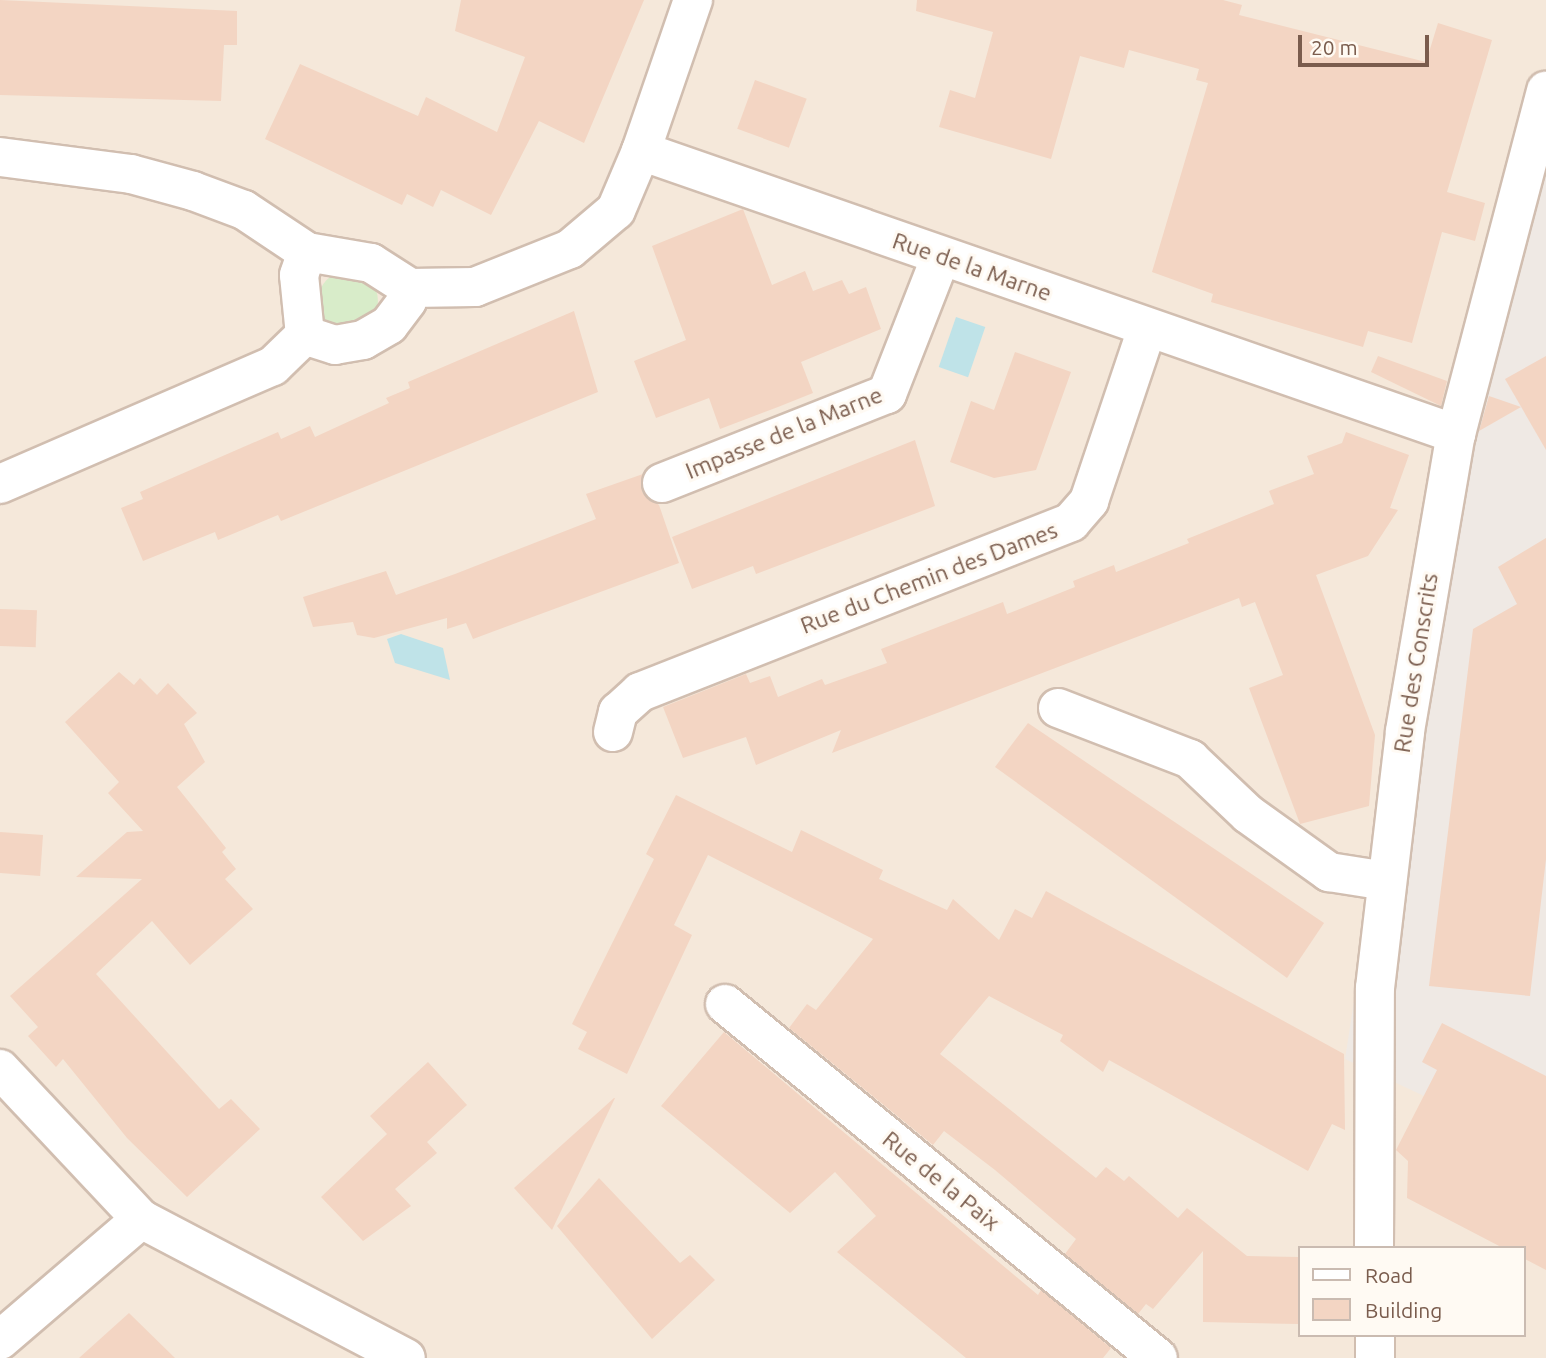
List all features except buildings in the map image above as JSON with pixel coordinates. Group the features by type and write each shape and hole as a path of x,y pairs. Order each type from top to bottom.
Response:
{"street":[{"path":"0,158 131,174 193,191 244,210 307,253 371,263 410,288 475,287 570,249 615,211 640,151 693,0"},
{"name":"Rue des Conscrits","path":"1374,1246 1375,988 1386,881 1427,582 1456,434 1546,91"},
{"name":"Rue de la Marne","path":"640,151 1456,434"},
{"path":"0,484 273,366 304,335 299,275 307,253"},
{"name":"Impasse de la Marne","path":"662,483 887,394 942,257"},
{"path":"304,335 335,345 363,340 389,325 410,288"},
{"name":"Rue du Chemin des Dames","path":"613,732 618,712 640,692 1071,522 1089,501 1147,328"},
{"path":"1058,708 1191,759 1248,814 1329,872 1386,881"},
{"name":"Rue de la Paix","path":"725,1004 1158,1358"},
{"path":"0,1069 141,1219 405,1358"},
{"path":"0,1340 141,1219"},
{"path":"1375,1337 1376,1358"}],"shaded area":[{"path":"0,0 1546,0 1546,1358 0,1358"},
{"path":"1546,116 1546,1153 1345,1059 1445,416"}],"green space":[{"path":"348,271 369,280 378,301 369,322 348,331 327,322 318,301 327,280"}],"water":[{"path":"956,317 985,327 968,377 939,367"},
{"path":"401,634 443,648 450,680 395,663 387,639"}]}
